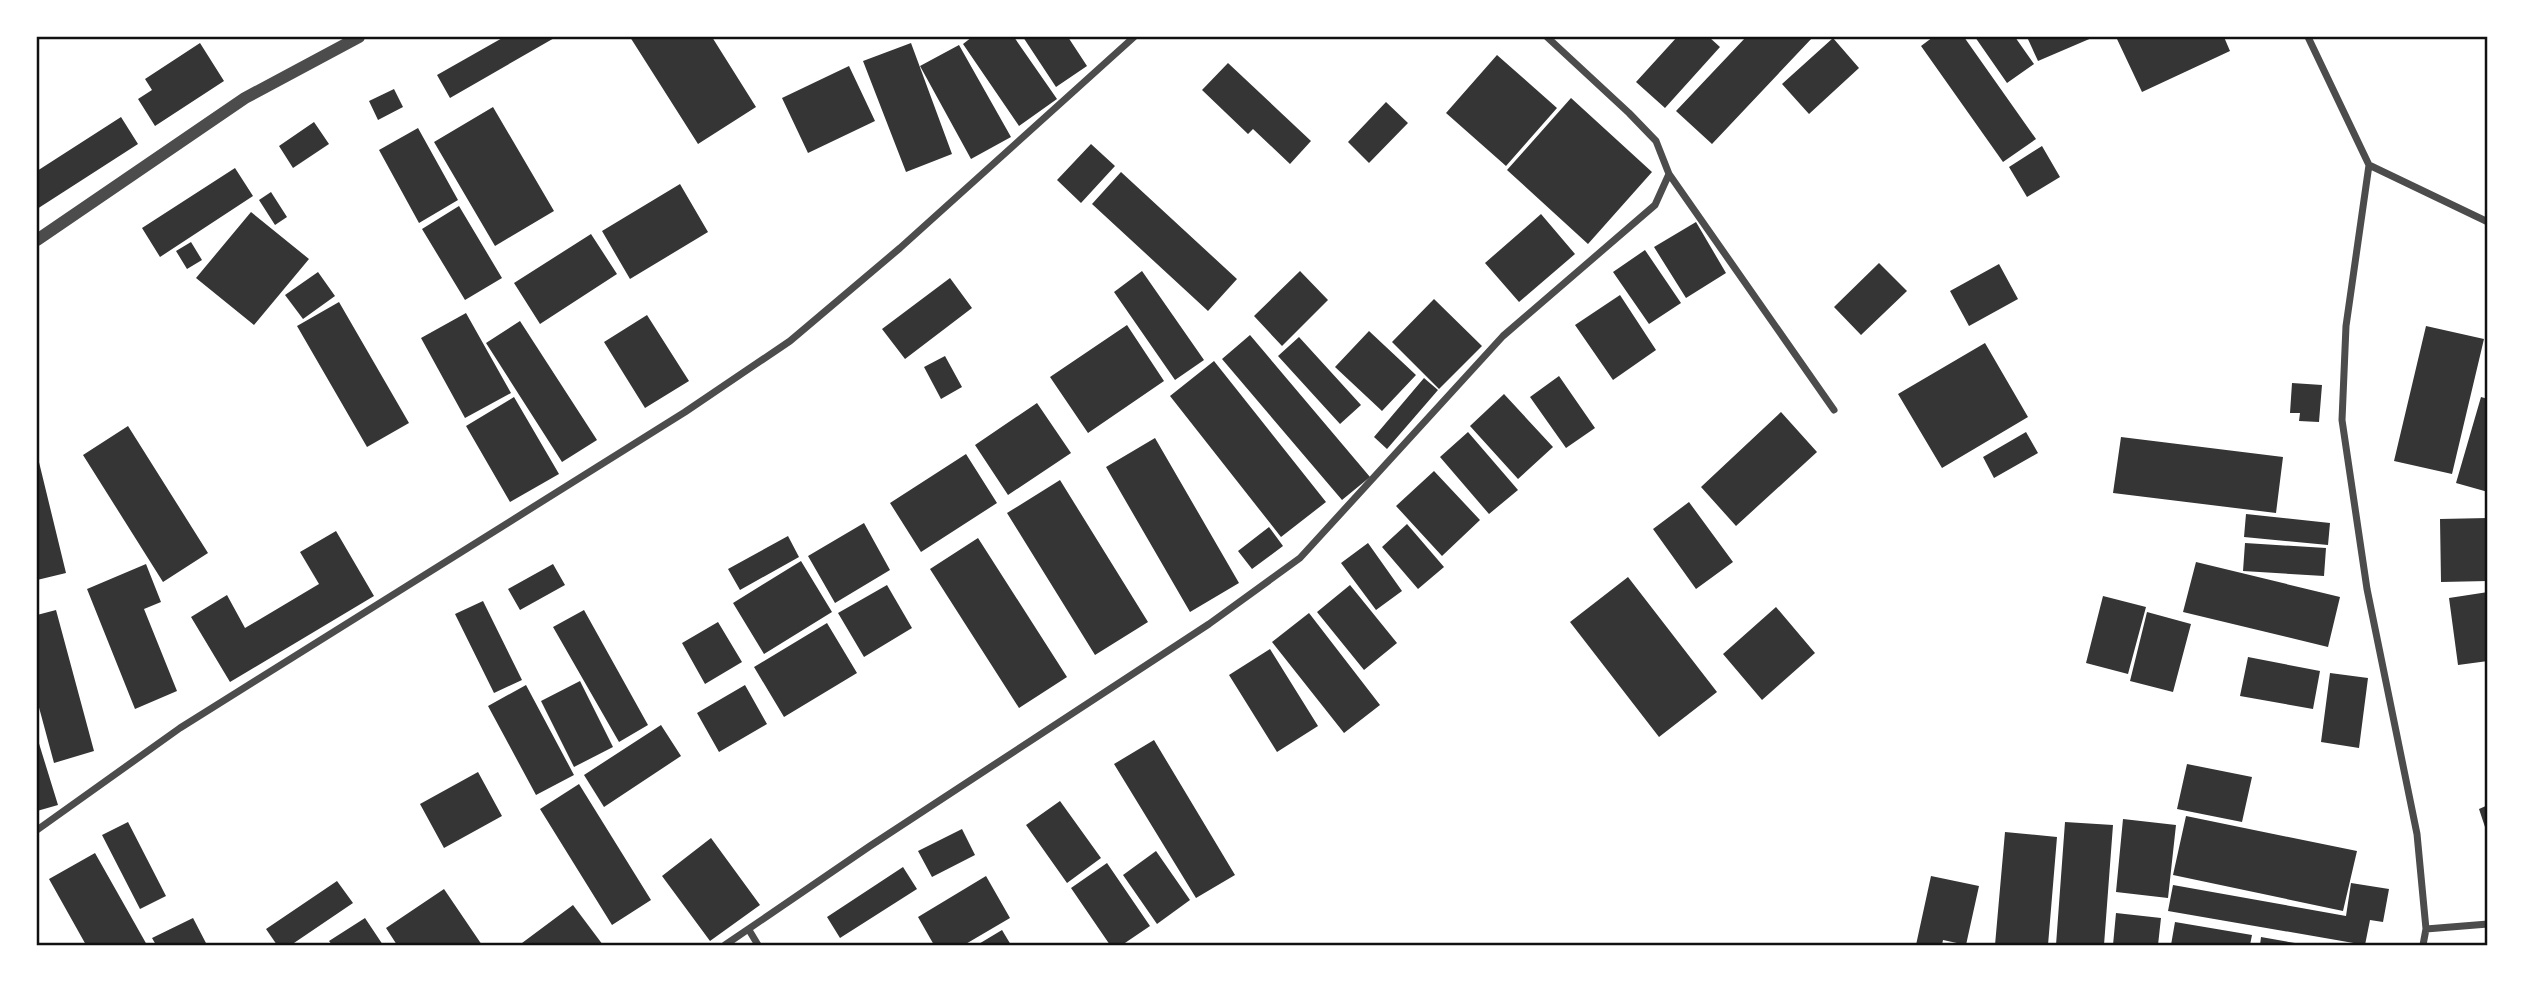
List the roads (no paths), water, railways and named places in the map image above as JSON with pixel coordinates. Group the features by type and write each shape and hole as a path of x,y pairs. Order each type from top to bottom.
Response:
{"street":[{"path":"37,240 245,98 359,37"},
{"path":"37,830 180,728 685,412 790,341 910,239 1134,37"},
{"path":"1546,37 1656,141 1669,174 1834,410"},
{"path":"2308,37 2369,165 2346,326 2342,420 2367,589 2417,834 2426,929 2423,945"},
{"path":"2369,165 2488,222"},
{"path":"725,945 881,839 1209,624 1300,558 1503,336 1655,205 1669,174"},
{"path":"2426,929 2488,924"},
{"path":"749,930 758,945"}]}
